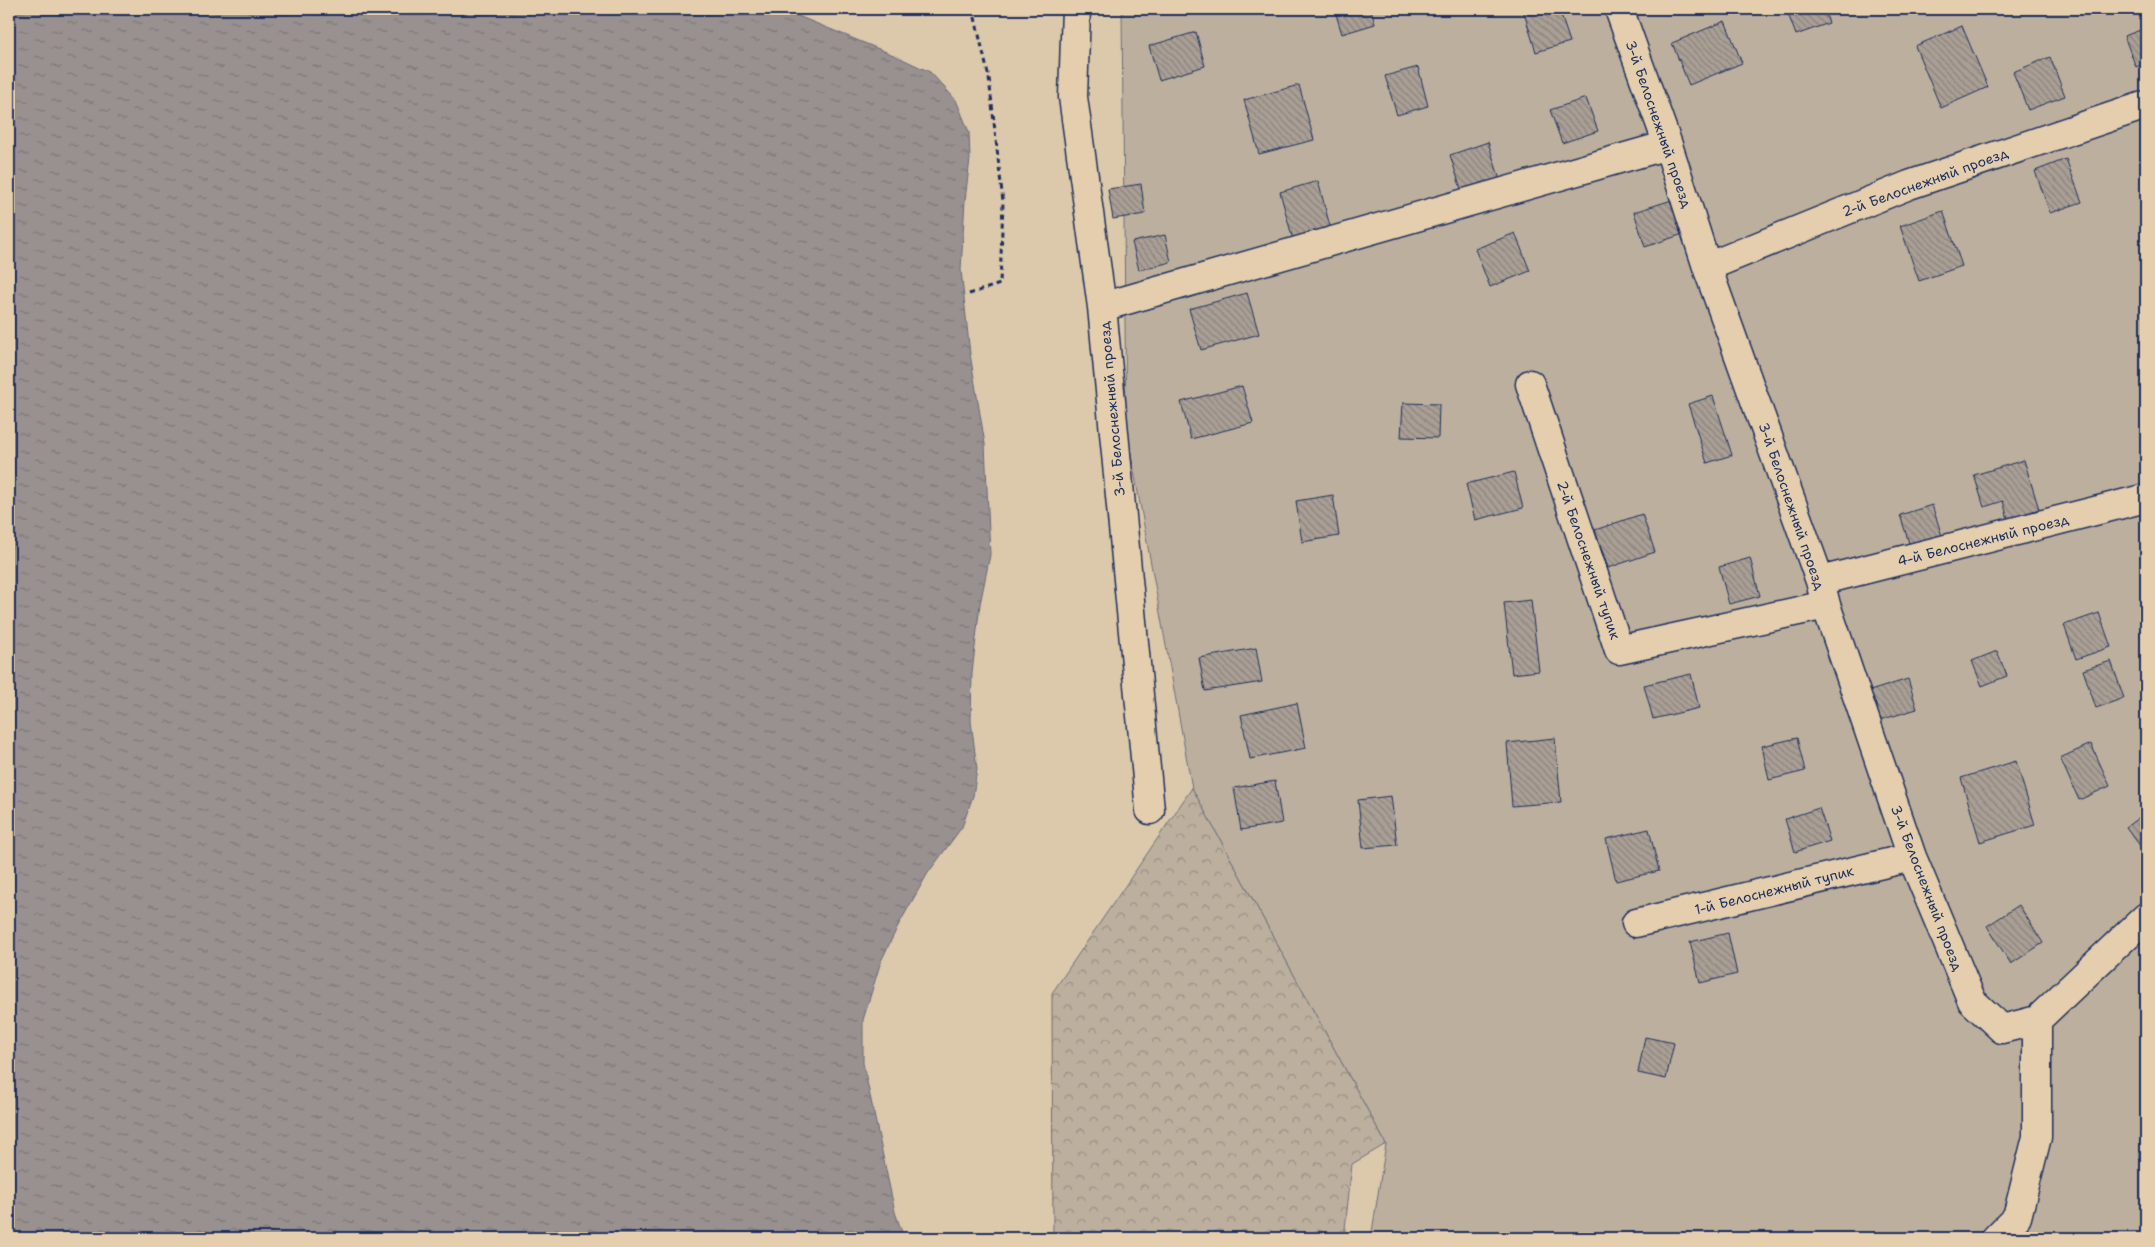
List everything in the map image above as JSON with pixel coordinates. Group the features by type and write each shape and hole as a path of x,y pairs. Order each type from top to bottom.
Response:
{"lane":[{"name":"3-й Белоснежный проезд","path":"1076,9 1073,97 1102,307 1150,810"},
{"name":"3-й Белоснежный проезд","path":"1619,9 1668,145 1707,267 1823,593 1912,857 1972,1001 2002,1029 2037,1020"},
{"name":"2-й Белоснежный проезд","path":"1707,267 1909,186 2146,105"},
{"path":"1102,307 1668,145"},
{"name":"2-й Белоснежный тупик","path":"1530,384 1619,650 1823,593"},
{"name":"4-й Белоснежный проезд","path":"1823,593 2146,498"},
{"name":"1-й Белоснежный тупик","path":"1636,924 1912,857"},
{"path":"1996,1238 2017,1217 2037,1137 2037,1020 2146,917"}],"path":[{"path":"969,294 1000,284 1003,202 989,78 973,9"}],"green space":[{"path":"1122,9 2146,9 2146,1238 1371,1238 1386,1144 1192,788 1126,427"},
{"path":"1192,788 1386,1144 1352,1164 1344,1238 1053,1238 1052,993"}],"water":[{"path":"9,9 781,9 930,72 956,100 969,132 970,159 965,200 961,270 970,354 985,444 990,555 980,604 972,673 971,721 977,769 973,796 962,827 928,873 899,924 881,961 863,1020 863,1063 895,1212 904,1238 9,1238"}],"building":[{"path":"1343,9 1371,9 1375,24 1342,34 1335,11"},
{"path":"1539,9 1559,9 1570,42 1536,52 1524,13"},
{"path":"1793,9 1824,9 1829,23 1796,35 1787,11"},
{"path":"1725,21 1742,63 1689,85 1672,43"},
{"path":"1962,26 1988,87 1941,108 1915,46"},
{"path":"2146,28 2146,63 2136,67 2124,36"},
{"path":"1196,32 1205,66 1159,80 1149,46"},
{"path":"2050,57 2065,96 2028,110 2013,72"},
{"path":"1418,67 1428,106 1397,115 1385,76"},
{"path":"1299,85 1314,140 1259,154 1244,100"},
{"path":"1586,98 1598,131 1562,143 1550,110"},
{"path":"1488,142 1500,180 1462,192 1450,155"},
{"path":"2066,159 2082,202 2050,213 2035,171"},
{"path":"1318,181 1331,230 1293,240 1280,192"},
{"path":"1141,184 1145,214 1113,219 1108,189"},
{"path":"1672,200 1683,234 1645,247 1634,212"},
{"path":"1943,211 1962,266 1919,281 1900,226"},
{"path":"1515,233 1530,271 1490,287 1475,249"},
{"path":"1165,235 1171,262 1139,270 1132,242"},
{"path":"1247,293 1259,334 1201,350 1189,309"},
{"path":"1242,386 1253,423 1191,439 1181,402"},
{"path":"1713,396 1732,455 1707,463 1688,404"},
{"path":"1403,403 1439,404 1438,438 1401,437"},
{"path":"2024,460 2039,509 2008,519 2003,501 1984,507 1974,475"},
{"path":"1514,472 1523,508 1475,520 1466,484"},
{"path":"1333,495 1339,536 1302,542 1296,501"},
{"path":"1932,505 1943,539 1911,549 1900,515"},
{"path":"1642,514 1655,552 1608,568 1595,530"},
{"path":"1750,558 1760,596 1729,604 1719,567"},
{"path":"1531,600 1539,671 1512,674 1504,603"},
{"path":"2099,613 2111,647 2076,659 2064,625"},
{"path":"1256,648 1262,682 1205,691 1199,658"},
{"path":"1997,651 2007,676 1982,686 1972,661"},
{"path":"2111,661 2124,698 2096,708 2083,670"},
{"path":"1691,674 1699,708 1653,719 1644,685"},
{"path":"1908,679 1917,709 1880,720 1870,691"},
{"path":"1297,703 1306,748 1250,759 1241,715"},
{"path":"1555,738 1561,802 1512,806 1507,743"},
{"path":"1797,738 1805,771 1769,780 1762,746"},
{"path":"2091,744 2110,786 2079,800 2060,758"},
{"path":"2016,761 2035,825 1980,842 1961,778"},
{"path":"1275,781 1282,823 1241,830 1234,788"},
{"path":"1391,796 1397,845 1363,848 1358,800"},
{"path":"1819,808 1830,841 1795,852 1785,819"},
{"path":"2146,812 2146,849 2144,851 2126,827"},
{"path":"1649,829 1659,871 1616,881 1606,839"},
{"path":"2019,905 2043,943 2011,964 1987,926"},
{"path":"1728,933 1737,974 1700,983 1690,942"},
{"path":"1645,1037 1674,1043 1666,1079 1638,1073"}]}
